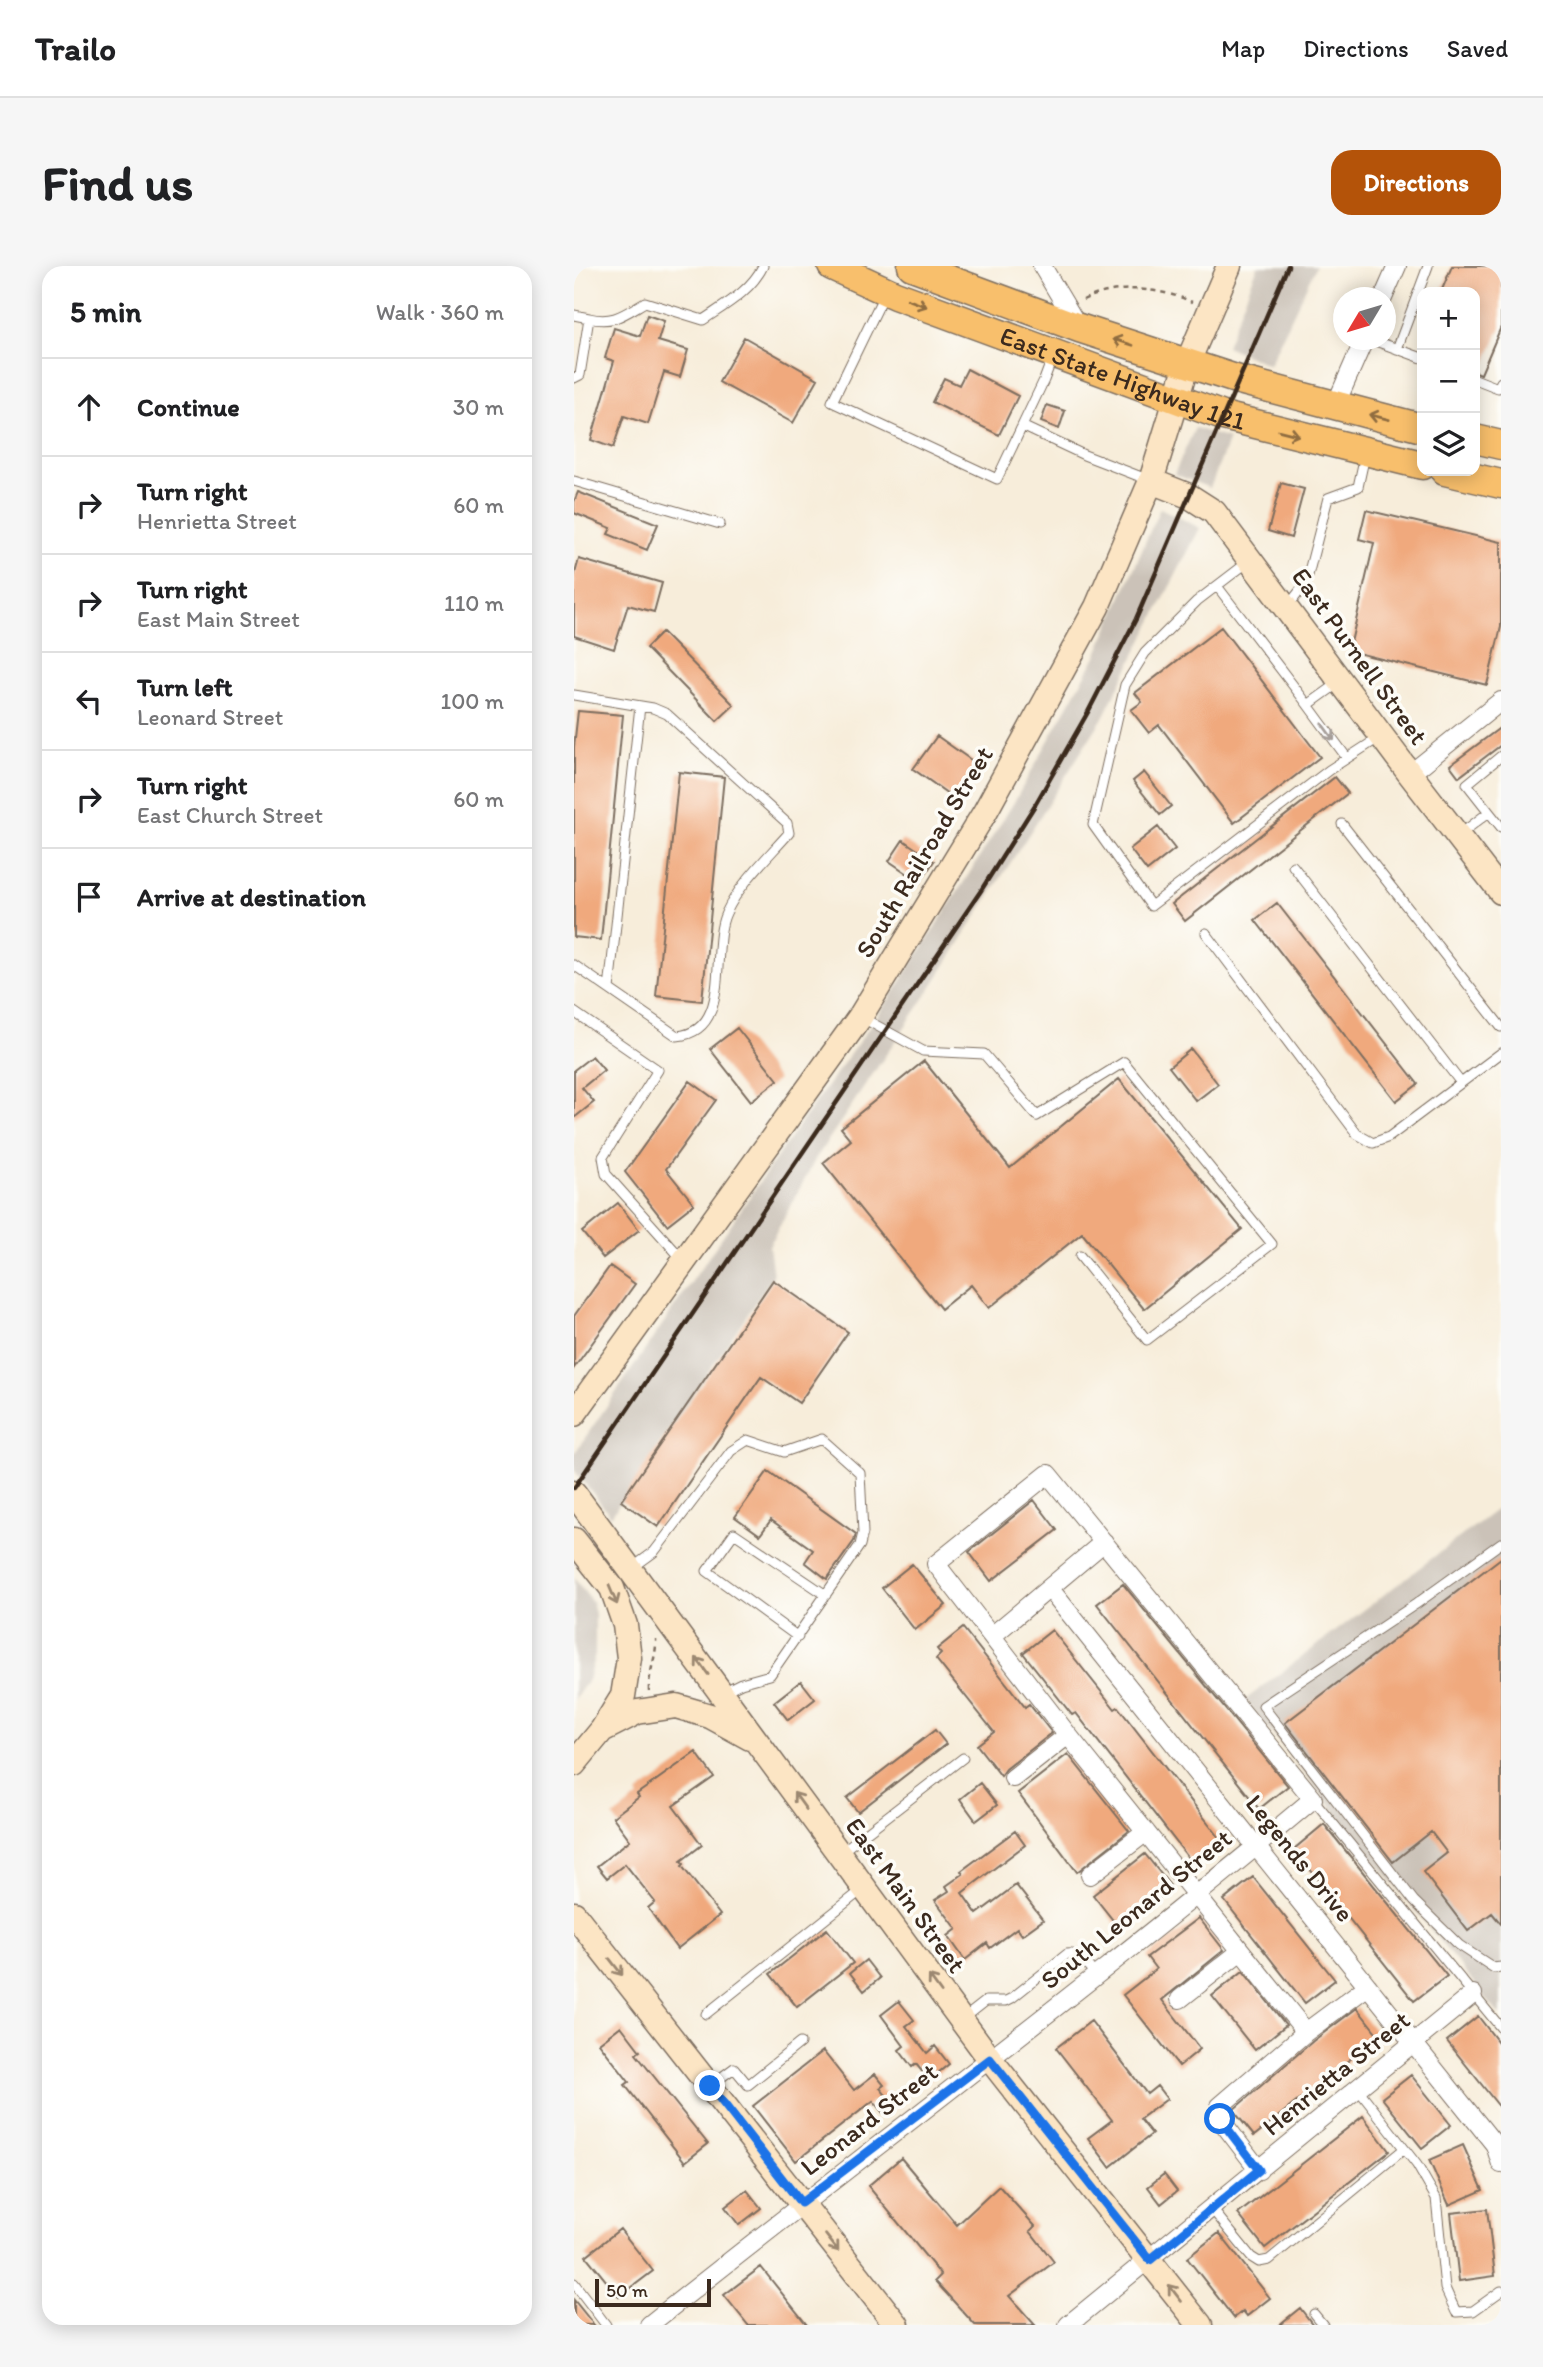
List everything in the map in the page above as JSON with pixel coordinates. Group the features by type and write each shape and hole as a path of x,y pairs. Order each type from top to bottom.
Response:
{"main road":[{"name":"East State Highway 121","path":"832,266 886,290 1223,416 1417,464"},
{"name":"East State Highway 121","path":"912,266 1073,317 1188,363 1239,380 1417,427"},
{"name":"South Railroad Street","path":"574,1414 860,1017 985,812 1097,607 1151,481 1188,363 1229,266"},
{"path":"1480,440 1501,445"},
{"path":"1467,476 1501,484"},
{"name":"East Purnell Street","path":"1151,481 1189,496 1214,512 1501,892"},
{"name":"East Main Street","path":"574,1493 990,2059 1200,2325"},
{"path":"574,1540 612,1588 626,1636 629,1657 623,1696 602,1730 574,1764"},
{"path":"602,1730 637,1712 676,1706 710,1716 757,1741"},
{"path":"574,1914 897,2325"}],"street":[{"path":"1042,266 1073,317"},
{"path":"1388,287 1397,266"},
{"path":"1335,406 1360,350"},
{"path":"1410,774 1501,701"},
{"path":"1306,2032 1068,1735 936,1564 1048,1474 1313,1799"},
{"path":"992,1636 1104,1542"},
{"name":"Legends Drive","path":"1050,1589 1495,2145 1501,2164"},
{"path":"1013,1778 1068,1735"},
{"name":"South Leonard Street","path":"990,2059 1313,1799"},
{"path":"1090,1875 1146,1832"},
{"path":"1180,1999 1241,1951"},
{"path":"1259,2170 1220,2119 1220,2106 1306,2032 1368,1986"},
{"name":"Henrietta Street","path":"1068,2325 1474,1994"},
{"name":"Leonard Street","path":"649,2325 801,2203 990,2059"}],"lane":[{"path":"574,315 605,321 645,302 703,320 743,293 760,274 763,266"},
{"path":"1417,356 1397,349 1428,266"},
{"path":"886,290 832,402 997,479 1054,354"},
{"path":"574,378 580,375 589,318"},
{"path":"1480,381 1498,388 1501,382"},
{"path":"1022,426 1084,455 1151,481"},
{"path":"1287,607 1306,583 1328,498 1358,488 1366,452"},
{"path":"574,481 720,524"},
{"path":"1252,559 1197,601 1146,653 1125,685 1093,825 1151,906 1329,770 1382,736"},
{"path":"1217,586 1347,758"},
{"path":"1308,705 1341,681"},
{"path":"574,695 653,708 667,714 787,822 789,833 734,896 724,917 715,999 707,1020 691,1034 677,1036 574,965"},
{"path":"608,989 640,706"},
{"path":"1501,756 1468,784 1501,827"},
{"path":"1458,836 1489,812"},
{"path":"1342,824 1501,1027"},
{"path":"1293,866 1461,1083"},
{"path":"1206,933 1357,1134 1373,1143 1389,1137 1501,1053"},
{"path":"574,1012 658,1070 603,1157 606,1174 685,1262"},
{"path":"860,1017 923,1051 984,1054 1037,1116 1124,1062 1272,1244 1147,1340 1080,1256"},
{"path":"631,1569 654,1552 731,1451 748,1440 784,1452 822,1439 860,1473 863,1534 860,1545 770,1675 741,1683 721,1693"},
{"path":"798,1637 707,1572 734,1533 826,1595"},
{"path":"1501,1543 1264,1706 1414,1901 1460,1945 1494,1968 1501,1967"},
{"path":"839,1854 963,1758"},
{"path":"1313,1799 1501,2028"},
{"path":"706,2014 864,1888"},
{"path":"961,2020 986,2001 1006,2001 1012,1998 1067,1954 1079,1956 1095,1975"},
{"path":"710,2086 734,2068 748,2085 800,2043"},
{"path":"1357,2089 1417,2165 1436,2198 1445,2288 1457,2312 1473,2311 1501,2291"},
{"path":"1212,2209 1251,2258 1259,2262 1269,2260 1404,2149"},
{"path":"574,2283 606,2325"},
{"path":"1314,2314 1323,2325"}],"path":[{"path":"1073,317 1090,296 1113,292 1157,290 1210,310"}],"shaded area":[{"path":"1258,266 1316,266 1269,365 1226,346"},
{"path":"1195,428 1229,439 1210,488 1174,474"},
{"path":"1160,508 1200,528 1102,719 925,997 816,1158 769,1246 773,1276 611,1516 574,1470 574,1454 783,1148 895,991 1013,804 1096,656"},
{"path":"1501,1506 1501,2017 1245,1700"},
{"path":"574,1578 592,1602 595,1614 595,1654 588,1680 574,1700"}],"building":[{"path":"1452,266 1501,266 1501,327 1481,374 1480,287 1443,287"},
{"path":"647,315 664,321 658,341 688,350 680,377 664,372 648,424 624,416 613,448 591,440 614,361 605,358 614,328 640,336"},
{"path":"744,337 818,379 793,423 719,382"},
{"path":"967,369 1018,396 999,435 932,402 944,378 959,385"},
{"path":"1047,405 1065,411 1059,429 1041,422"},
{"path":"1281,483 1304,489 1291,538 1268,531"},
{"path":"578,492 658,524 647,550 608,534 611,528 574,513"},
{"path":"1366,510 1501,542 1501,627 1487,685 1349,651 1374,543 1359,539"},
{"path":"579,559 662,583 654,612 628,605 614,649 574,636 574,577"},
{"path":"1221,627 1320,757 1234,823 1159,725 1149,733 1131,710 1142,702 1135,693"},
{"path":"662,632 734,705 717,721 646,648"},
{"path":"578,711 623,715 601,940 574,937 574,747"},
{"path":"1501,727 1501,745 1459,777 1450,765"},
{"path":"937,736 978,765 954,798 913,769"},
{"path":"679,772 724,777 702,1001 656,996"},
{"path":"1144,772 1171,806 1160,815 1133,781"},
{"path":"1335,777 1348,793 1185,921 1172,904"},
{"path":"1158,827 1175,849 1147,871 1130,849"},
{"path":"903,840 934,861 920,882 889,861"},
{"path":"1277,903 1418,1084 1396,1101 1255,920"},
{"path":"737,1028 778,1080 751,1101 710,1049"},
{"path":"1191,1049 1218,1084 1196,1101 1169,1067"},
{"path":"592,1056 604,1070 582,1088 594,1102 574,1118 574,1070"},
{"path":"924,1061 1010,1168 1119,1079 1242,1229 1144,1309 1082,1233 989,1308 971,1285 941,1309 823,1163 851,1140 841,1128"},
{"path":"690,1081 716,1100 666,1169 694,1204 667,1225 625,1172"},
{"path":"618,1203 639,1230 603,1258 582,1232"},
{"path":"610,1266 635,1284 574,1368 574,1316"},
{"path":"773,1280 848,1332 799,1403 761,1377 658,1527 621,1501"},
{"path":"768,1471 856,1534 854,1541 827,1579 805,1562 813,1550 771,1520 760,1535 735,1517"},
{"path":"1034,1500 1057,1530 991,1581 969,1552"},
{"path":"1501,1558 1501,1924 1492,1913 1468,1931 1423,1872 1447,1853 1431,1832 1393,1862 1285,1723"},
{"path":"912,1564 946,1605 915,1630 882,1588"},
{"path":"1123,1584 1288,1786 1259,1809 1097,1604"},
{"path":"963,1628 1025,1707 1029,1704 1052,1733 1006,1769 1001,1776 977,1745 994,1732 936,1659 941,1654 937,1649"},
{"path":"1052,1630 1115,1709 1118,1707 1223,1842 1194,1865 1076,1713 1072,1715 1023,1653"},
{"path":"801,1681 815,1699 788,1720 774,1702"},
{"path":"935,1730 946,1744 858,1812 847,1798"},
{"path":"696,1752 714,1777 673,1806 702,1845 681,1861 684,1864 682,1866 720,1915 677,1949 648,1908 655,1902 625,1864 607,1878 597,1866 630,1840 613,1817 639,1797 637,1794"},
{"path":"1068,1754 1129,1831 1077,1872 1018,1793"},
{"path":"980,1783 997,1805 976,1821 960,1799"},
{"path":"1324,1824 1447,1976 1414,2001 1294,1849"},
{"path":"1015,1831 1025,1845 962,1893 977,1914 1016,1885 1043,1920 1022,1935 1017,1928 990,1948 987,1943 965,1960 948,1936 957,1929 935,1900 949,1891 946,1886 963,1874 961,1871"},
{"path":"1145,1854 1172,1888 1120,1929 1093,1895"},
{"path":"1253,1877 1335,1980 1305,2003 1224,1900"},
{"path":"1199,1918 1224,1950 1162,2000 1200,2049 1179,2066 1123,1995 1156,1969 1147,1957"},
{"path":"827,1929 853,1963 797,2007 770,1974"},
{"path":"866,1960 880,1978 864,1991 850,1973"},
{"path":"1243,1971 1286,2025 1255,2050 1212,1996"},
{"path":"899,2001 914,2020 906,2026 927,2053 935,2046 949,2064 929,2080 916,2064 912,2067 899,2050 904,2046 881,2015"},
{"path":"1357,2008 1379,2036 1254,2136 1233,2110 1313,2041"},
{"path":"1478,2016 1501,2046 1501,2109 1447,2041"},
{"path":"1091,2021 1147,2094 1157,2086 1167,2099 1140,2119 1152,2134 1110,2167 1088,2138 1112,2120 1056,2048"},
{"path":"621,2026 640,2051 636,2054 708,2144 685,2162 625,2085 629,2082 599,2043"},
{"path":"823,2051 854,2090 875,2074 884,2085 880,2088 894,2105 883,2113 873,2101 796,2161 753,2106"},
{"path":"1411,2075 1451,2125 1422,2148 1382,2098"},
{"path":"1363,2116 1389,2151 1265,2248 1238,2214"},
{"path":"1463,2145 1483,2190 1449,2205 1429,2160"},
{"path":"901,2158 957,2225 999,2186 1035,2226 1030,2231 1054,2262 1009,2296 1035,2325 975,2325 935,2281 941,2275 868,2186"},
{"path":"1164,2174 1177,2191 1161,2204 1148,2187"},
{"path":"747,2190 761,2208 739,2225 725,2207"},
{"path":"1487,2209 1495,2276 1459,2281 1451,2213"},
{"path":"620,2229 653,2271 619,2297 586,2256"},
{"path":"1219,2233 1270,2298 1247,2316 1243,2311 1234,2318 1187,2258"},
{"path":"761,2267 807,2325 748,2325 724,2295"},
{"path":"574,2300 594,2325 574,2325"},
{"path":"1300,2308 1313,2325 1279,2325"}],"railway":[{"path":"574,1488 980,892 1035,805 1088,712 1136,619 1288,266"}],"route":[{"path":"710,2086 801,2203 990,2059 1150,2260 1259,2170 1220,2119"}]}
